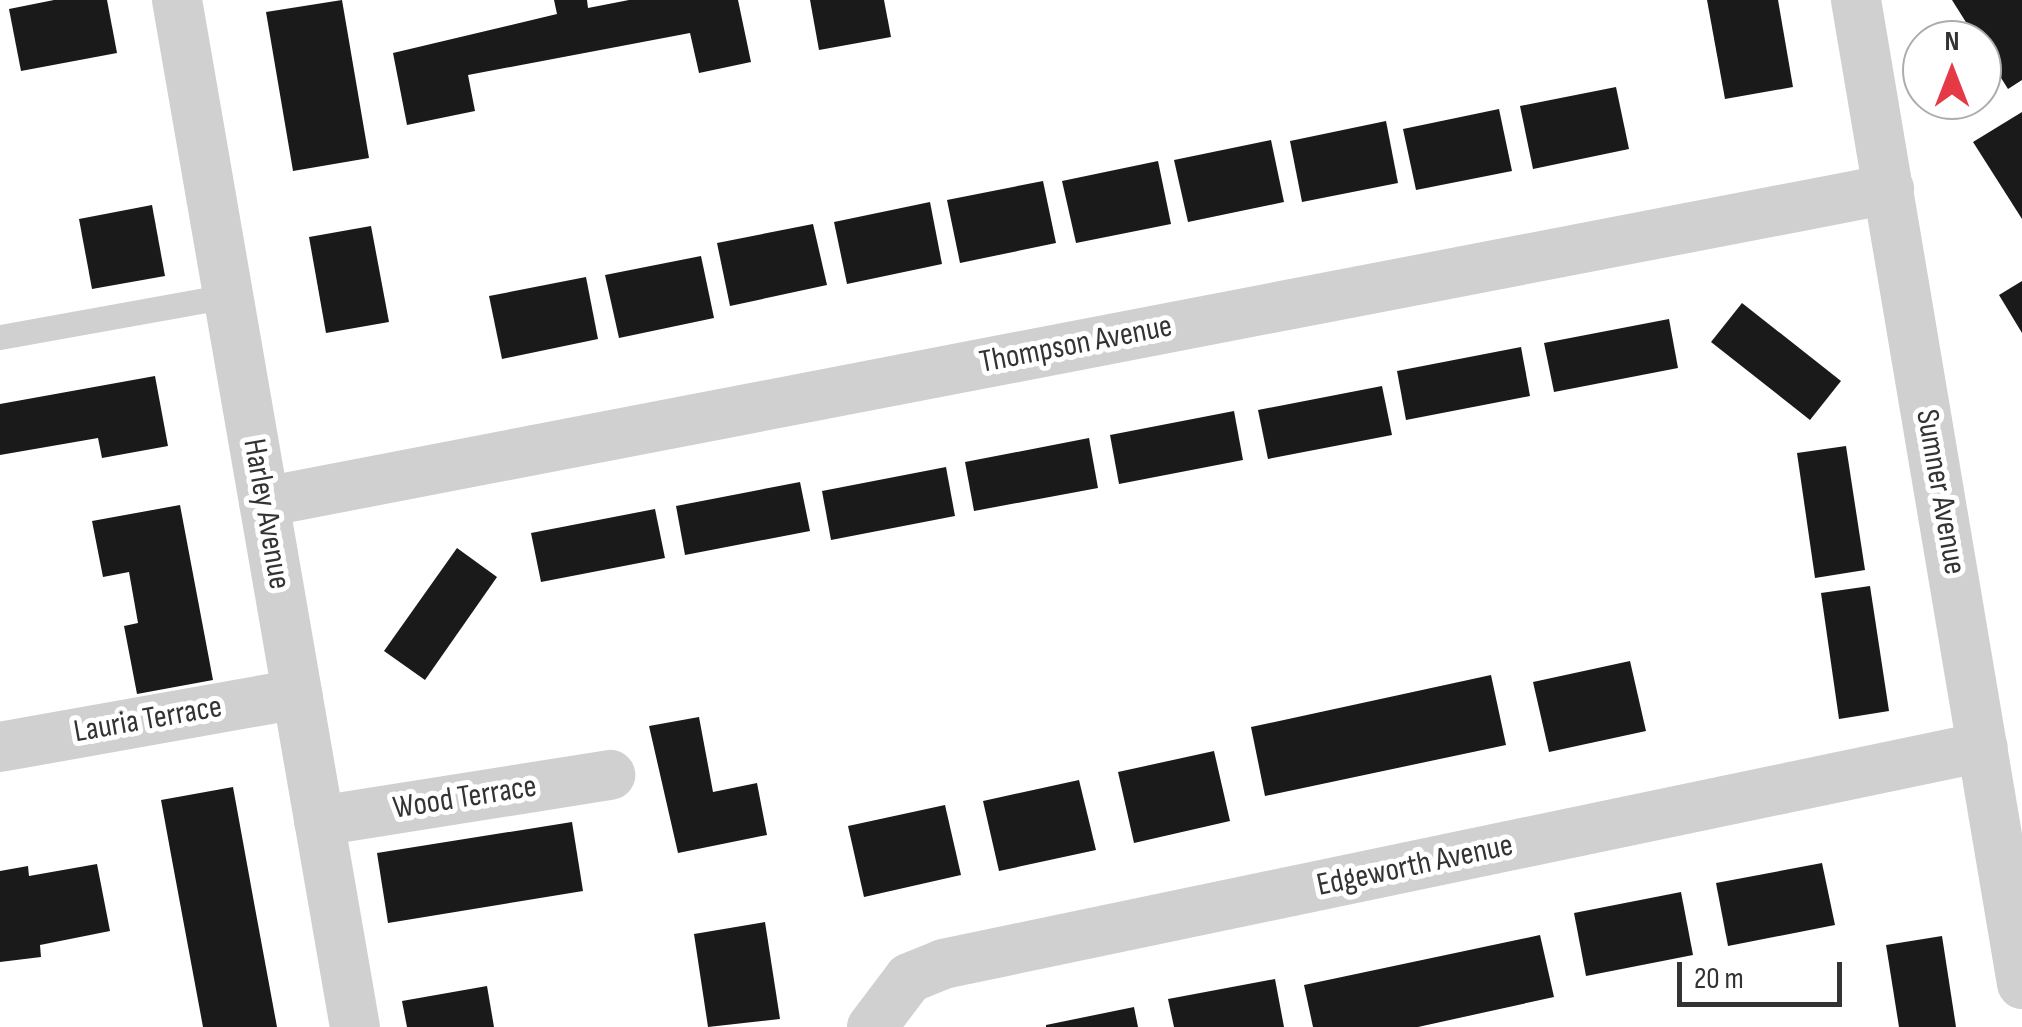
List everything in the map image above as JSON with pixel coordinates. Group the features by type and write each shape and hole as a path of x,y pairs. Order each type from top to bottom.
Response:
{"street":[{"name":"Harley Avenue","path":"177,0 355,1027"},
{"name":"Sumner Avenue","path":"1856,0 2022,984"},
{"name":"Thompson Avenue","path":"264,502 1889,188"},
{"name":"Lauria Terrace","path":"0,747 297,694"},
{"name":"Edgeworth Avenue","path":"872,1027 909,978 943,964 1983,747"},
{"name":"Wood Terrace","path":"320,821 610,775"}],"lane":[{"path":"0,336 228,296"}],"building":[{"path":"54,0 107,0 117,53 21,71 9,9"},
{"path":"342,0 369,158 293,171 266,12"},
{"path":"554,0 587,0 588,8 629,0 738,0 751,62 699,73 690,33 468,75 475,111 407,125 393,53 557,14"},
{"path":"810,0 884,0 891,37 819,50"},
{"path":"1707,0 1778,0 1793,87 1725,99"},
{"path":"1952,0 2022,0 2022,80 2008,89 2002,79 2002,20 1965,20"},
{"path":"1616,87 1629,149 1533,169 1520,106"},
{"path":"1499,109 1512,171 1416,190 1403,129"},
{"path":"2022,112 2022,219 1973,142"},
{"path":"1386,121 1398,183 1302,202 1290,141"},
{"path":"1271,140 1284,202 1188,222 1174,160"},
{"path":"1158,161 1171,224 1076,243 1062,181"},
{"path":"1043,181 1056,243 960,263 947,200"},
{"path":"930,202 942,264 847,284 834,222"},
{"path":"152,205 165,276 92,289 79,219"},
{"path":"813,224 827,285 730,306 717,243"},
{"path":"371,226 389,322 326,333 309,237"},
{"path":"701,256 714,318 619,338 605,275"},
{"path":"586,277 598,339 502,359 489,296"},
{"path":"2022,281 2022,333 1999,295"},
{"path":"1742,303 1841,381 1810,420 1711,342"},
{"path":"1669,319 1678,368 1554,392 1544,343"},
{"path":"1521,347 1530,396 1406,420 1397,371"},
{"path":"155,376 168,446 102,458 98,438 0,455 0,404"},
{"path":"1382,386 1392,435 1268,459 1258,410"},
{"path":"1234,411 1243,460 1119,484 1110,435"},
{"path":"1089,438 1098,488 974,511 965,462"},
{"path":"1846,446 1865,570 1815,578 1797,453"},
{"path":"946,467 955,516 831,540 822,491"},
{"path":"800,482 810,531 685,555 676,506"},
{"path":"180,505 213,680 137,694 124,626 138,623 129,572 103,577 92,521"},
{"path":"655,509 665,558 541,582 531,533"},
{"path":"457,548 497,577 425,680 384,651"},
{"path":"1870,586 1889,711 1839,719 1821,593"},
{"path":"1630,661 1646,731 1549,752 1533,682"},
{"path":"1491,675 1506,745 1265,796 1251,727"},
{"path":"699,717 713,792 757,783 767,835 678,853 649,726"},
{"path":"1214,751 1230,821 1134,843 1118,772"},
{"path":"1079,780 1096,850 999,871 983,801"},
{"path":"233,787 277,1027 203,1027 161,800"},
{"path":"945,805 961,875 864,897 848,826"},
{"path":"572,822 583,891 388,923 377,853"},
{"path":"1822,863 1835,925 1728,946 1716,883"},
{"path":"97,864 110,931 40,945 41,957 0,962 0,871 28,866 29,876"},
{"path":"1681,892 1693,955 1586,976 1574,913"},
{"path":"765,922 780,1019 708,1027 694,934"},
{"path":"1540,935 1554,997 1418,1027 1313,1027 1304,985"},
{"path":"1942,936 1956,1027 1899,1027 1886,945"},
{"path":"1275,979 1284,1027 1174,1027 1168,999"},
{"path":"487,986 494,1027 407,1027 402,1001"},
{"path":"1134,1007 1138,1027 1046,1027 1046,1025"}]}
